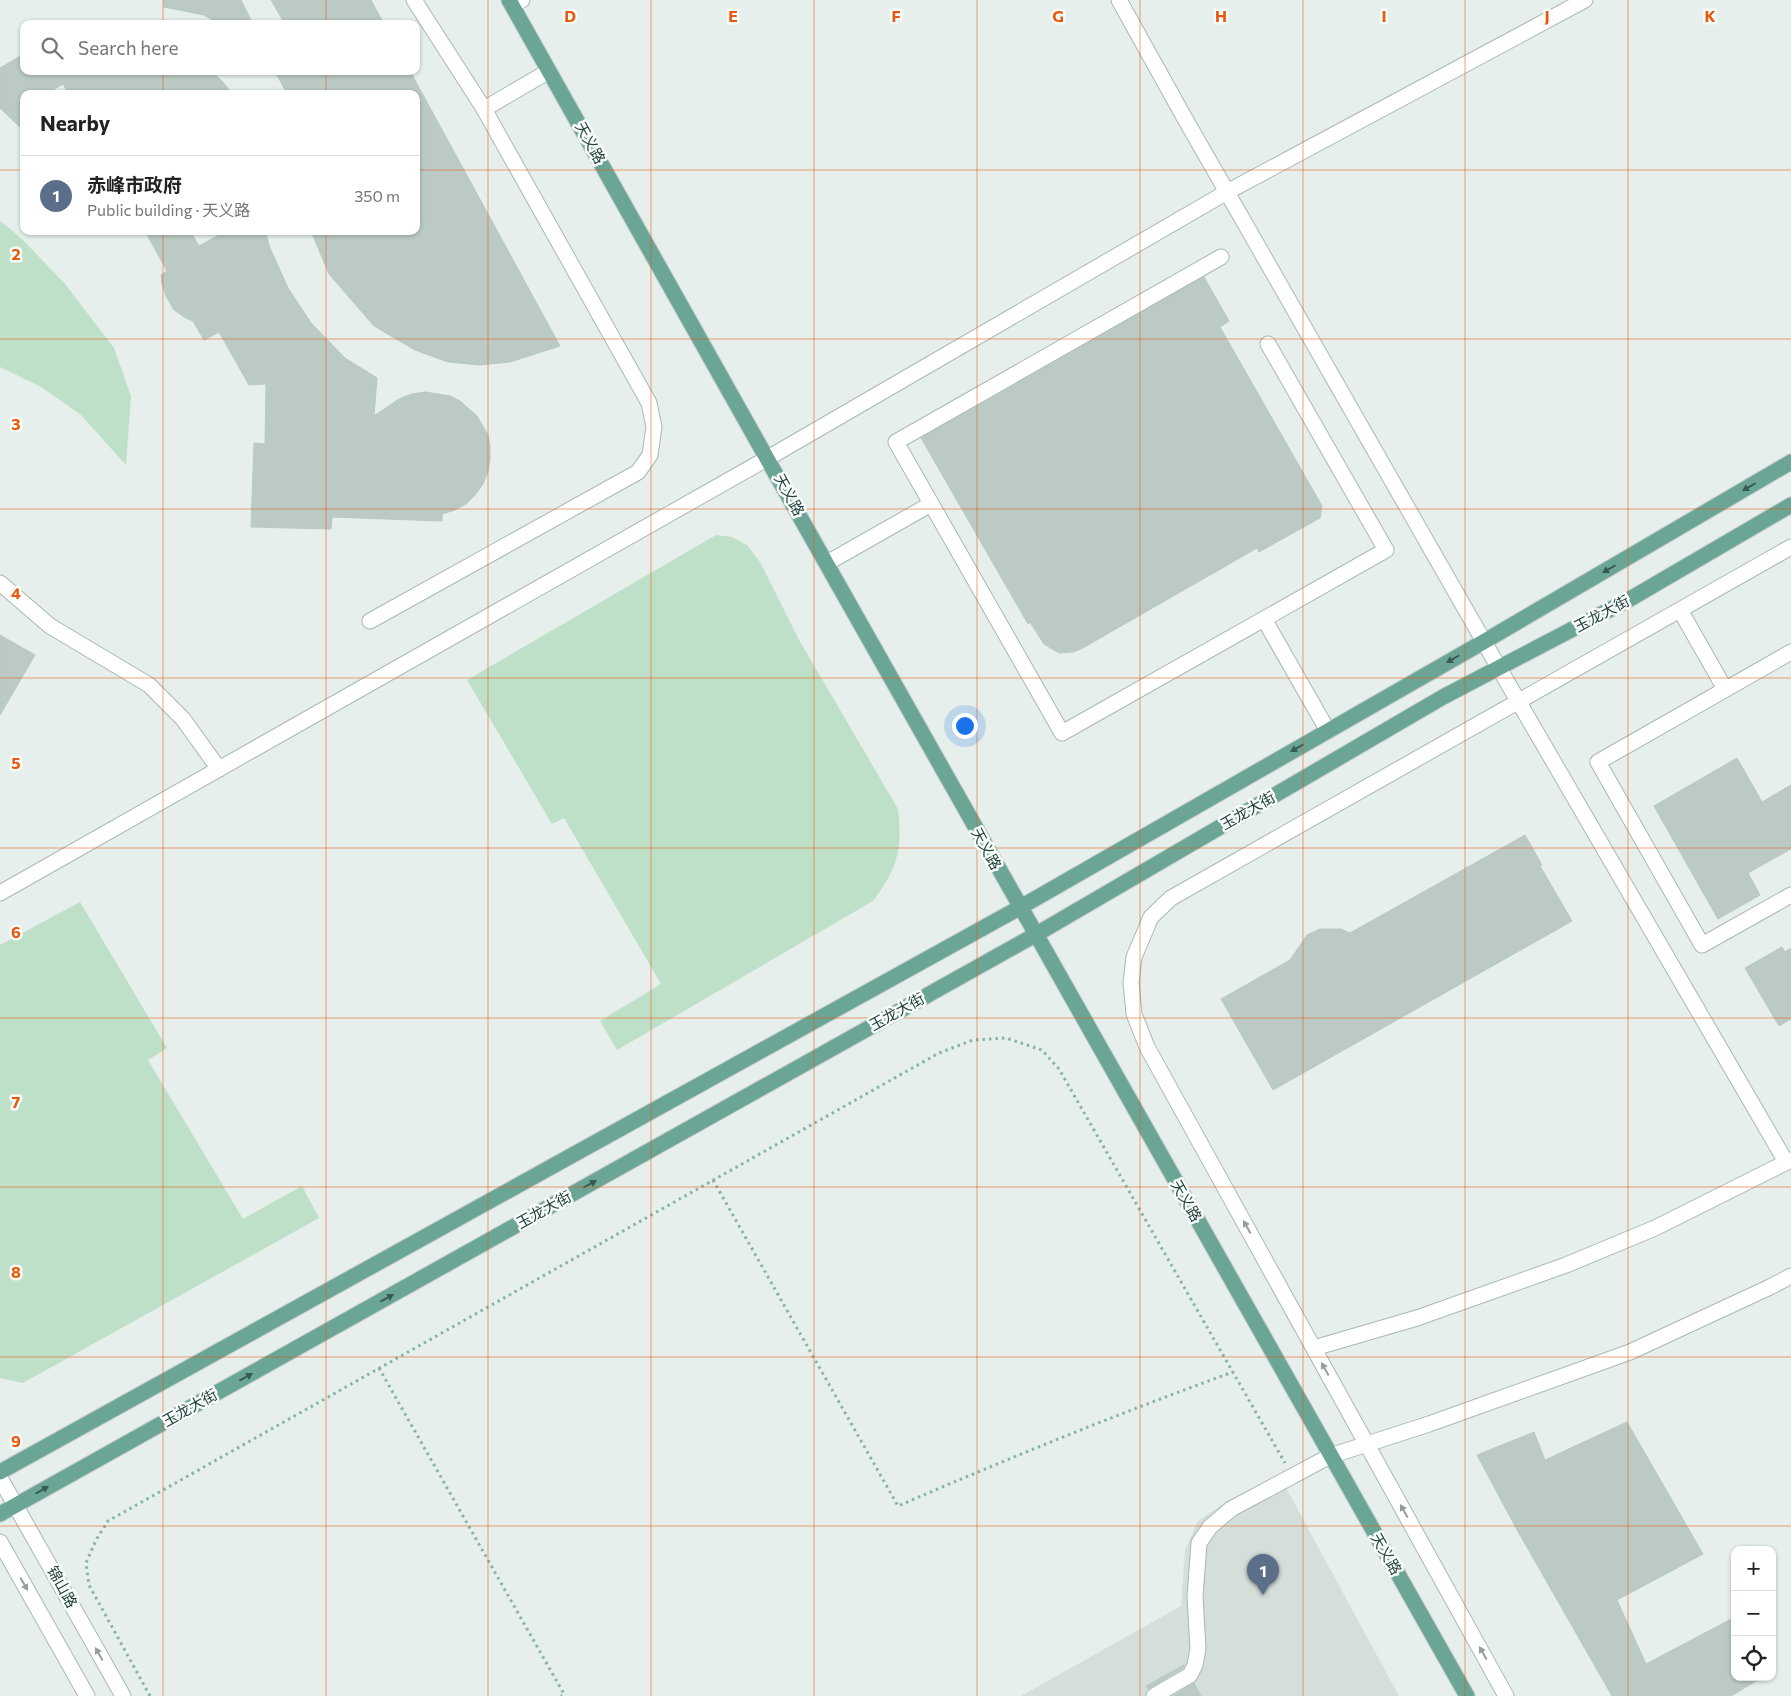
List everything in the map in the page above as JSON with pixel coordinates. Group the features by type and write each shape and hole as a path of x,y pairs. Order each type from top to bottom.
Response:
{"main road":[{"name":"天义路","path":"514,2 549,71 1019,908 1466,1696"},
{"name":"玉龙大街","path":"0,1472 1019,908 1791,462"},
{"name":"玉龙大街","path":"0,1514 1035,935 1434,702 1630,599 1791,505"}],"street":[{"path":"370,621 638,472 650,455 654,427 649,403 484,109 414,0"},
{"path":"1119,0 1518,702 1789,1161 1656,1228 1566,1265 1418,1318 1314,1348"},
{"path":"0,893 768,458 1227,192 1585,0"},
{"path":"484,109 549,71"},
{"path":"1222,257 896,442 1062,733 1386,550 1268,344"},
{"path":"826,563 931,504"},
{"path":"1506,1696 1147,1047 1134,1014 1131,983 1134,957 1151,917 1171,898 1791,546"},
{"path":"0,583 50,626 149,685 183,720 219,769"},
{"path":"1680,610 1725,689"},
{"path":"1264,619 1328,731"},
{"path":"1791,652 1598,762 1702,945 1791,895"},
{"path":"1154,1696 1190,1675 1195,1665 1198,1649 1195,1597 1199,1543 1210,1527 1231,1509 1330,1456 1630,1352 1791,1276"},
{"name":"锦山路","path":"0,1478 123,1696"},
{"path":"0,1542 87,1696"}],"path":[{"path":"150,1696 89,1585 86,1563 96,1540 108,1521 939,1053 973,1040 1006,1038 1042,1050 1059,1069 1292,1476"},
{"path":"713,1180 898,1506 1002,1461 1136,1407 1233,1372"},
{"path":"379,1368 564,1694 561,1696"}],"shaded area":[{"path":"1279,1475 1399,1696 1021,1696 1181,1606 1185,1550 1198,1521 1227,1501"}],"green space":[{"path":"0,221 20,237 65,284 114,348 131,396 126,465 81,415 41,387 0,367"},
{"path":"716,535 732,537 747,545 760,562 798,638 898,809 899,847 888,879 873,901 617,1050 600,1021 661,984 564,818 552,824 467,680"},
{"path":"80,902 167,1048 148,1060 243,1219 302,1186 319,1218 23,1383 0,1378 0,945"}],"building":[{"path":"164,0 241,0 251,20 212,20 204,15 164,7"},
{"path":"271,0 371,0 382,20 283,20"},
{"path":"20,56 20,75 215,75 229,90 67,90 63,84 53,90 20,90 20,127 0,108 0,68"},
{"path":"277,75 412,75 560,346 510,362 479,365 448,362 415,350 374,326 329,274 313,235 420,235 420,90 285,90"},
{"path":"147,235 192,235 199,246 219,235 266,235 288,288 311,323 345,358 377,378 374,416 399,399 425,392 450,396 460,401 477,416 488,435 490,446 488,472 483,484 466,504 442,514 442,521 332,517 331,529 251,527 254,443 265,444 266,384 249,385 219,332 204,340 193,321 174,310 162,284 161,275 167,271"},
{"path":"1204,277 1229,321 1220,327 1322,506 1320,518 1259,552 1257,548 1081,649 1073,652 1059,653 1044,644 1030,622 1028,624 921,438"},
{"path":"0,635 35,655 0,715"},
{"path":"1737,758 1762,802 1791,785 1791,849 1748,873 1760,895 1718,919 1654,806"},
{"path":"1525,835 1542,865 1540,866 1572,921 1273,1090 1221,999 1290,960 1307,935 1320,929 1341,929 1350,933"},
{"path":"1782,947 1785,952 1791,948 1791,1019 1779,1026 1745,968"},
{"path":"1627,1422 1703,1554 1617,1600 1646,1664 1731,1619 1731,1681 1756,1681 1731,1696 1612,1696 1516,1528 1477,1455 1534,1432 1545,1460"},
{"path":"1184,1665 1183,1668 1148,1689 1146,1686"},
{"path":"1194,1683 1201,1696 1173,1696"}],"place":[{"name":"赤峰市政府","path":"1263,1595"}]}
